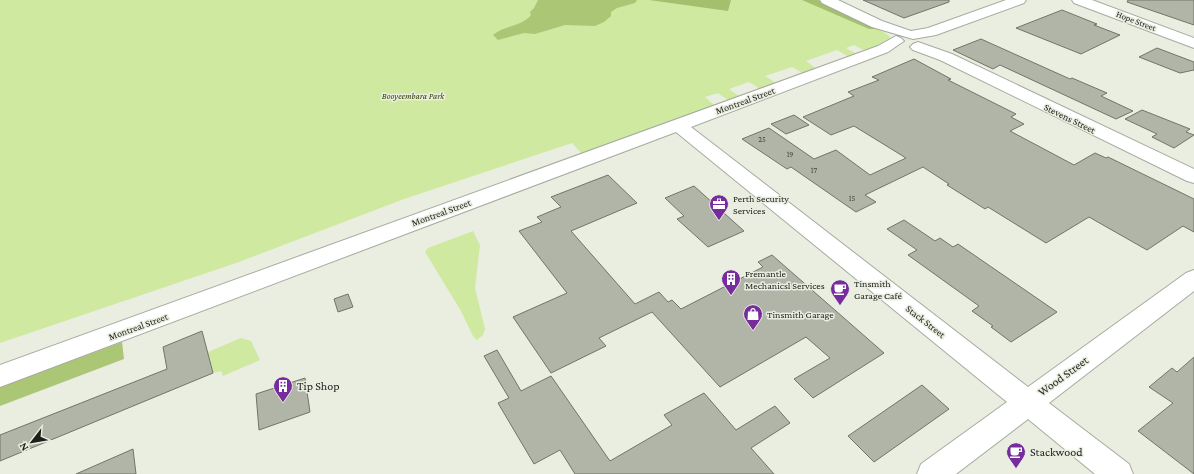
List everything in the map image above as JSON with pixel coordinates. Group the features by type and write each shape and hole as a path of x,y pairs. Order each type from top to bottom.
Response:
{"street":[{"name":"Stevens Street","path":"827,0 1194,177"},
{"name":"Montreal Street","path":"0,376 1019,0"},
{"name":"Hope Street","path":"1079,0 1194,43"},
{"name":"Stack Street","path":"678,125 1028,401 1118,474"},
{"name":"Wood Street","path":"932,474 1028,401 1194,279"}],"green space":[{"name":"Booyeembara Park","path":"0,0 818,0 884,32 890,37 889,42 865,51 854,45 846,48 857,54 849,57 837,50 806,61 817,69 804,74 792,67 765,76 776,83 760,89 749,82 729,89 739,96 729,101 718,93 705,97 715,106 582,154 572,143 404,199 239,262 0,343"},
{"path":"473,231 480,245 475,288 485,329 483,335 477,340 473,336 461,311 425,252 428,248"},
{"path":"241,338 251,341 260,360 223,376 221,371 213,373 208,352"}],"shaded area":[{"path":"538,0 637,0 635,3 617,8 611,12 611,16 604,22 595,26 565,25 535,34 524,33 498,40 493,35 502,29 523,22 527,19 531,15 530,12"},
{"path":"649,0 731,0 728,11"},
{"path":"802,0 818,0 877,29 869,29"},
{"path":"122,342 124,359 0,406 0,387"}],"building":[{"path":"863,0 949,0 949,2 904,18"},
{"path":"1128,0 1194,0 1194,25 1127,2"},
{"path":"1062,10 1120,35 1081,54 1016,28"},
{"path":"981,39 1070,79 1072,78 1107,93 1101,96 1133,111 1116,119 1000,65 993,69 953,50"},
{"path":"1157,48 1194,62 1194,70 1180,73 1139,57"},
{"path":"914,59 951,79 948,80 1016,114 1011,117 1024,124 1010,131 1074,165 1095,153 1106,158 1108,157 1194,199 1194,232 1183,226 1147,250 1089,217 1046,243 988,207 985,209 947,185 949,184 923,167 865,195 876,202 856,212 791,167 787,169 742,139 769,128 814,159 836,150 870,175 906,158 854,126 831,135 803,117 854,96 848,92 879,80 872,77"},
{"path":"1142,110 1190,129 1186,132 1194,135 1174,148 1152,137 1157,134 1125,119"},
{"path":"794,115 809,125 786,134 771,124"},
{"path":"608,175 637,203 571,231 635,304 659,292 668,302 672,300 681,309 763,267 758,262 772,255 884,353 813,398 794,379 830,358 806,337 720,387 652,312 599,338 606,346 551,373 513,317 567,293 519,231 542,222 537,217 561,207 551,197"},
{"path":"694,186 744,231 708,247 677,219 684,216 665,198"},
{"path":"904,220 935,241 940,238 953,247 958,244 1057,312 1011,342 991,327 993,326 972,311 979,306 908,255 917,250 887,229"},
{"path":"348,294 353,307 338,312 334,299"},
{"path":"202,331 213,373 0,461 0,435 167,369 163,347"},
{"path":"497,350 521,391 551,376 610,461 672,425 664,415 704,393 736,430 775,406 790,423 751,448 774,474 575,474 560,450 534,464 498,403 509,398 484,356"},
{"path":"1194,357 1194,474 1138,431 1173,403 1149,387 1172,368 1177,372"},
{"name":"Tip Shop","path":"305,378 310,412 259,430 256,394"},
{"path":"922,385 949,409 874,462 848,436"},
{"path":"133,449 136,474 76,474"}],"place":[{"name":"Perth Security Services","path":"719,221"},
{"name":"Fremantle Mechanicsl Services","path":"731,296"},
{"name":"Tinsmith Garage Café","path":"840,306"},
{"name":"Tinsmith Garage","path":"753,331"},
{"name":"Tip Shop","path":"283,403"},
{"name":"Stackwood","path":"1016,469"}]}
